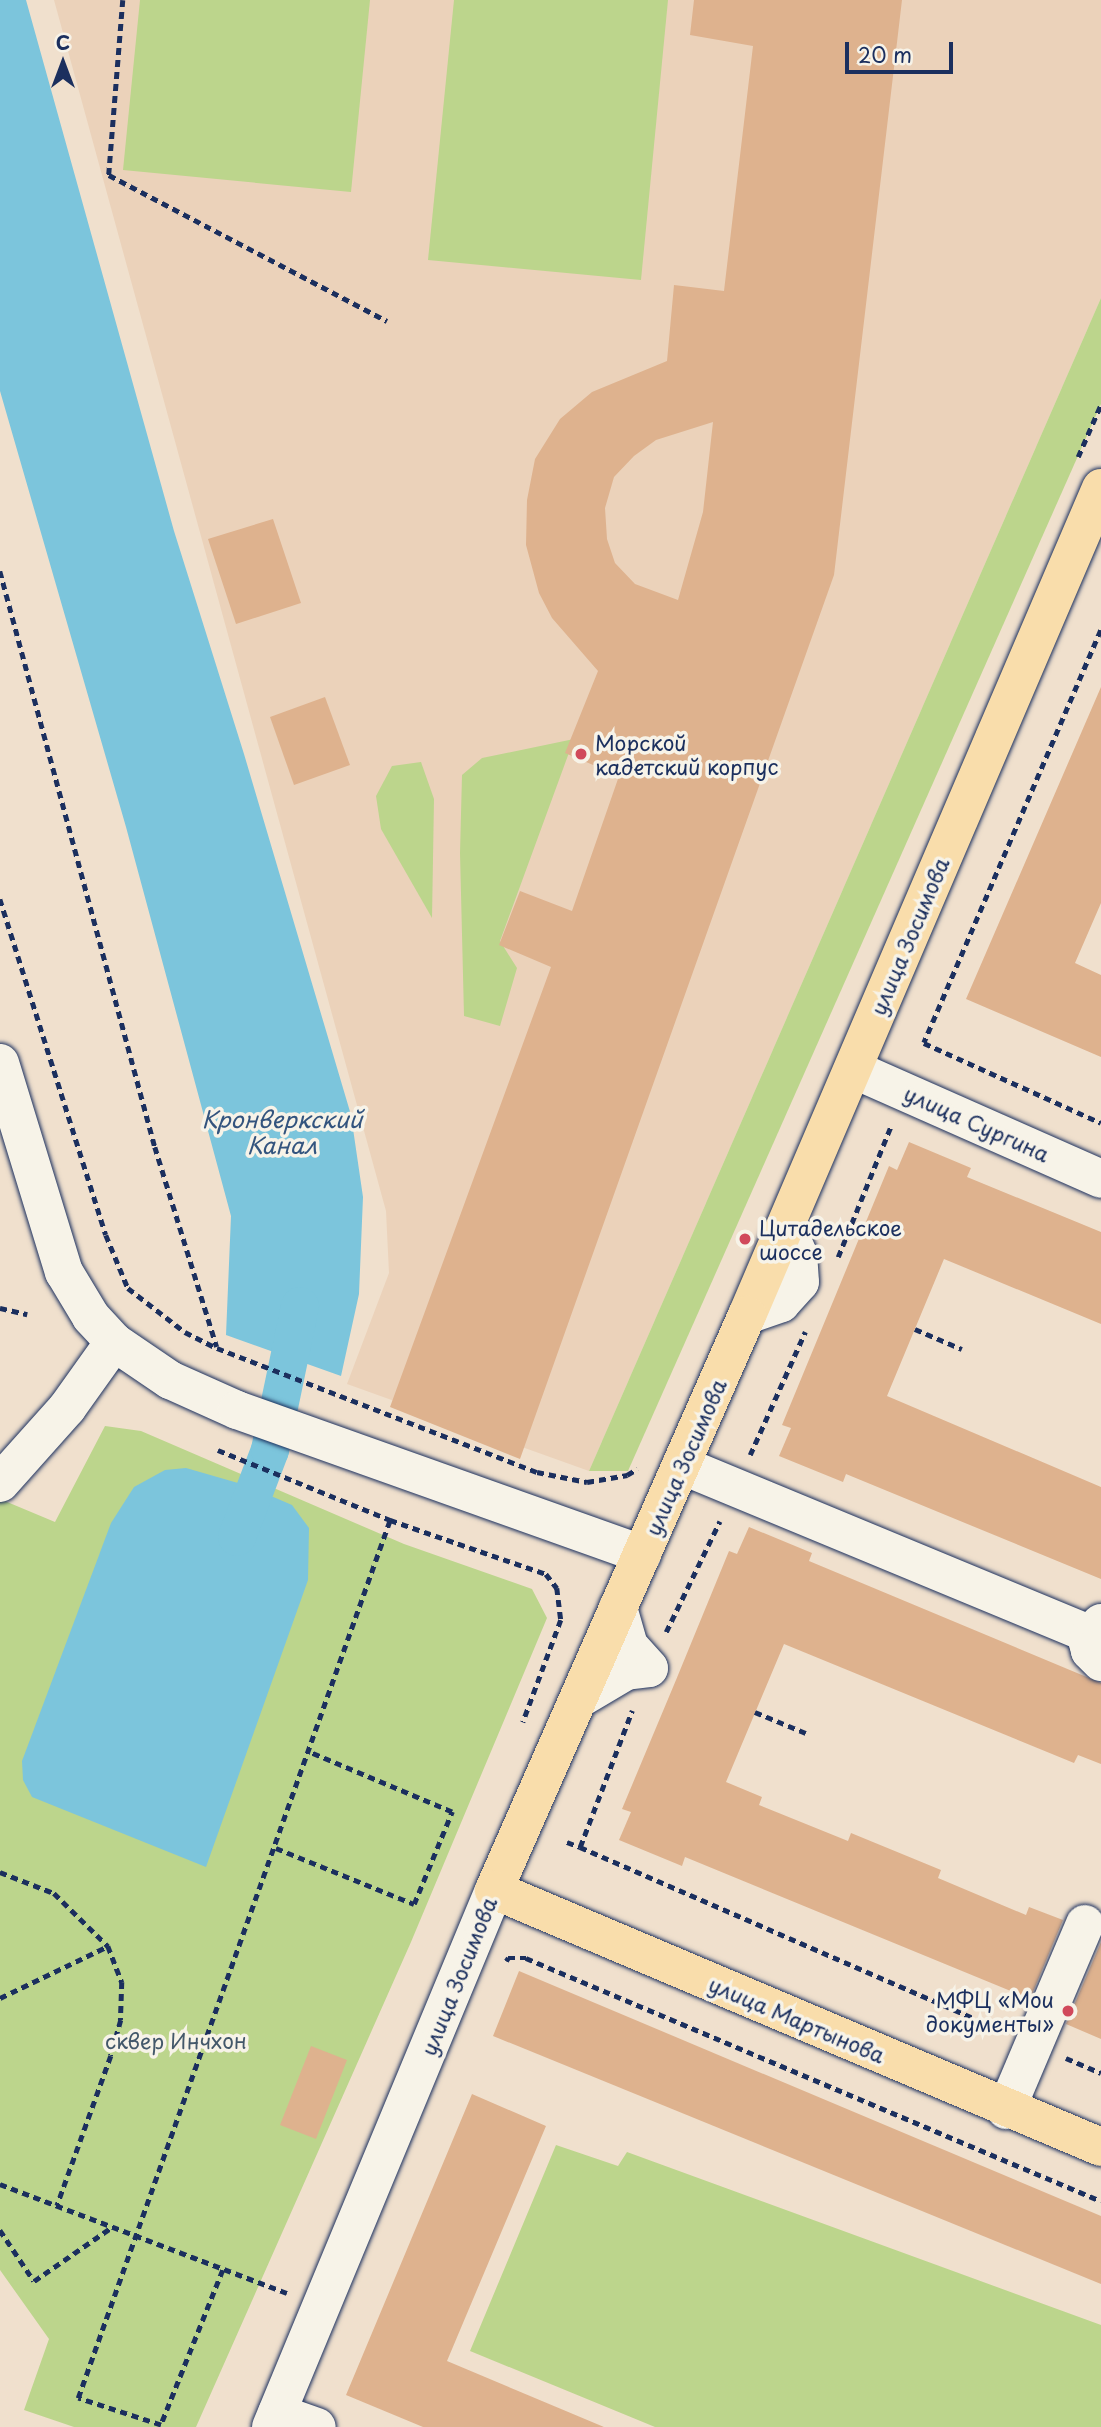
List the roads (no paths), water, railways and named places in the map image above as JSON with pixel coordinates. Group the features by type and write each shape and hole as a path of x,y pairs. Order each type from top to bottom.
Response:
{"main road":[{"name":"улица Зосимова","path":"494,1890 786,1226 1101,488"},
{"name":"улица Мартынова","path":"494,1890 1006,2110 1101,2147"}],"street":[{"path":"0,1063 64,1272 91,1317 114,1342 170,1380 237,1410 642,1554"},
{"name":"улица Сургина","path":"853,1069 1101,1179"},
{"path":"0,1483 67,1408 114,1342"},
{"path":"681,1465 1097,1640"},
{"path":"579,1699 626,1671 649,1668 629,1646 618,1608"},
{"name":"улица Зосимова","path":"274,2420 494,1890"},
{"path":"1006,2110 1084,1924"},
{"path":"274,2420 317,2427"}],"water":[{"name":"Кронверкский Канал","path":"0,0 26,0 174,531 244,754 351,1115 363,1197 359,1294 341,1376 226,1335 231,1216 126,827 0,391"},
{"path":"186,1468 245,1485 292,1505 309,1528 308,1580 206,1867 32,1797 23,1780 22,1761 111,1523 134,1487 165,1470"}],"waterway":[{"path":"237,1537 270,1450 300,1306"}],"place":[{"name":"Морской кадетский корпус","path":"581,754"},
{"name":"Цитадельское шоссе","path":"745,1239"},
{"name":"МФЦ «Мои документы»","path":"1068,2011"}],"park label":[{"name":"сквер Инчхон","path":"176,2040"}]}
